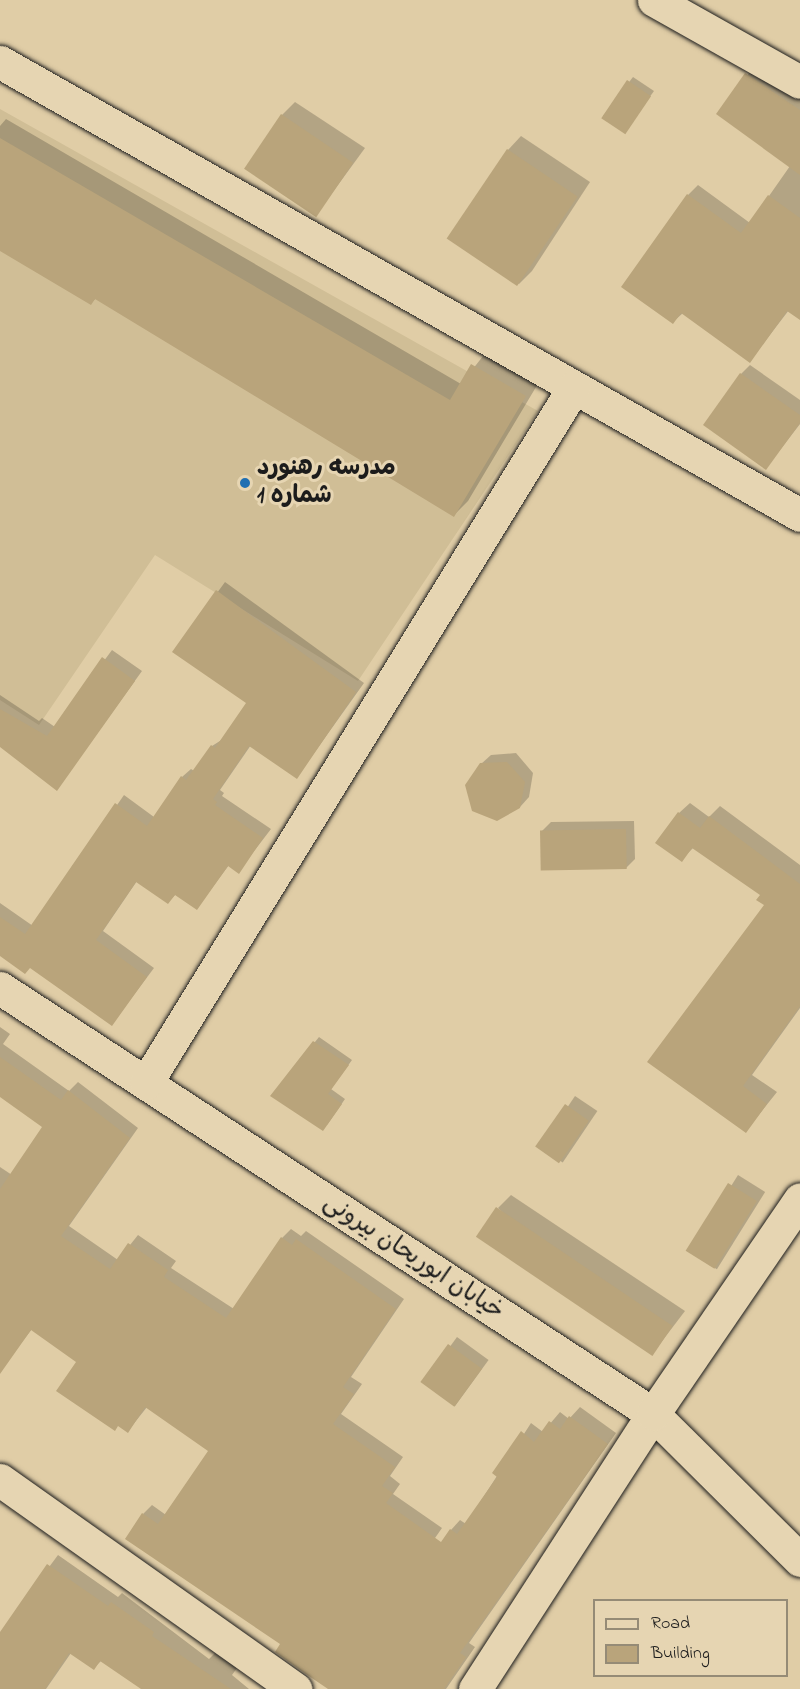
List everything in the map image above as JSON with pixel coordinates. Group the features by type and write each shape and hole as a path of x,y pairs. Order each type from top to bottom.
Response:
{"street":[{"path":"654,0 800,82"},
{"path":"0,62 800,514"},
{"path":"146,1083 574,387"},
{"name":"خیابان ابوریحان بیرونی","path":"0,988 653,1414 800,1560"},
{"path":"475,1689 653,1414 800,1199"},
{"path":"0,1480 295,1689"}],"shaded area":[{"name":"مدرسه رهنورد شماره 1","path":"0,109 538,411 358,681 155,555 39,725 0,700"}],"building":[{"path":"745,73 800,110 800,175 716,114"},
{"path":"627,80 651,96 625,134 601,118"},
{"path":"281,114 353,163 316,217 244,169"},
{"path":"0,138 450,400 471,364 526,396 454,517 95,299 91,305 0,251"},
{"path":"507,149 577,197 517,286 447,239"},
{"path":"687,194 741,233 768,195 800,218 800,320 787,311 750,363 681,313 673,324 621,287"},
{"path":"740,373 800,415 800,423 766,470 703,425"},
{"path":"216,590 356,692 297,779 249,746 213,799 217,802 215,805 263,838 239,874 228,866 197,910 175,895 168,904 136,882 96,940 147,977 112,1026 30,968 25,974 0,956 0,917 25,934 115,803 147,826 181,776 186,780 211,745 215,748 246,703 172,652"},
{"path":"102,657 135,681 57,791 0,747 0,709 47,736"},
{"path":"507,762 525,782 520,808 497,821 472,811 465,785 480,763"},
{"path":"678,812 700,828 709,816 800,884 800,1006 743,1086 767,1104 746,1133 647,1062 764,905 756,900 760,895 692,848 682,862 655,843"},
{"path":"626,829 627,869 541,870 540,831"},
{"path":"313,1041 349,1065 328,1094 342,1104 323,1131 270,1096"},
{"path":"0,1057 61,1100 68,1090 130,1138 61,1236 110,1269 128,1243 168,1270 164,1277 226,1318 281,1237 292,1245 296,1239 396,1309 343,1387 354,1394 333,1424 395,1467 382,1486 393,1493 386,1503 441,1542 450,1529 457,1534 497,1477 492,1473 521,1431 534,1442 549,1421 560,1429 569,1416 608,1444 460,1653 466,1657 444,1689 328,1689 306,1674 275,1652 280,1644 125,1539 142,1513 158,1524 208,1451 145,1407 128,1433 118,1426 115,1431 56,1391 76,1362 31,1330 0,1374 0,1189 42,1127 0,1097"},
{"path":"565,1104 589,1121 559,1163 535,1147"},
{"path":"728,1183 757,1201 714,1269 686,1251"},
{"path":"496,1207 673,1326 652,1356 476,1237"},
{"path":"448,1344 482,1369 454,1407 420,1382"},
{"path":"47,1564 108,1606 111,1602 154,1632 152,1636 231,1689 141,1689 100,1661 94,1670 69,1653 45,1689 0,1689 0,1632"}],"place":[{"name":"مدرسه رهنورد شماره 1","path":"245,483"}]}
